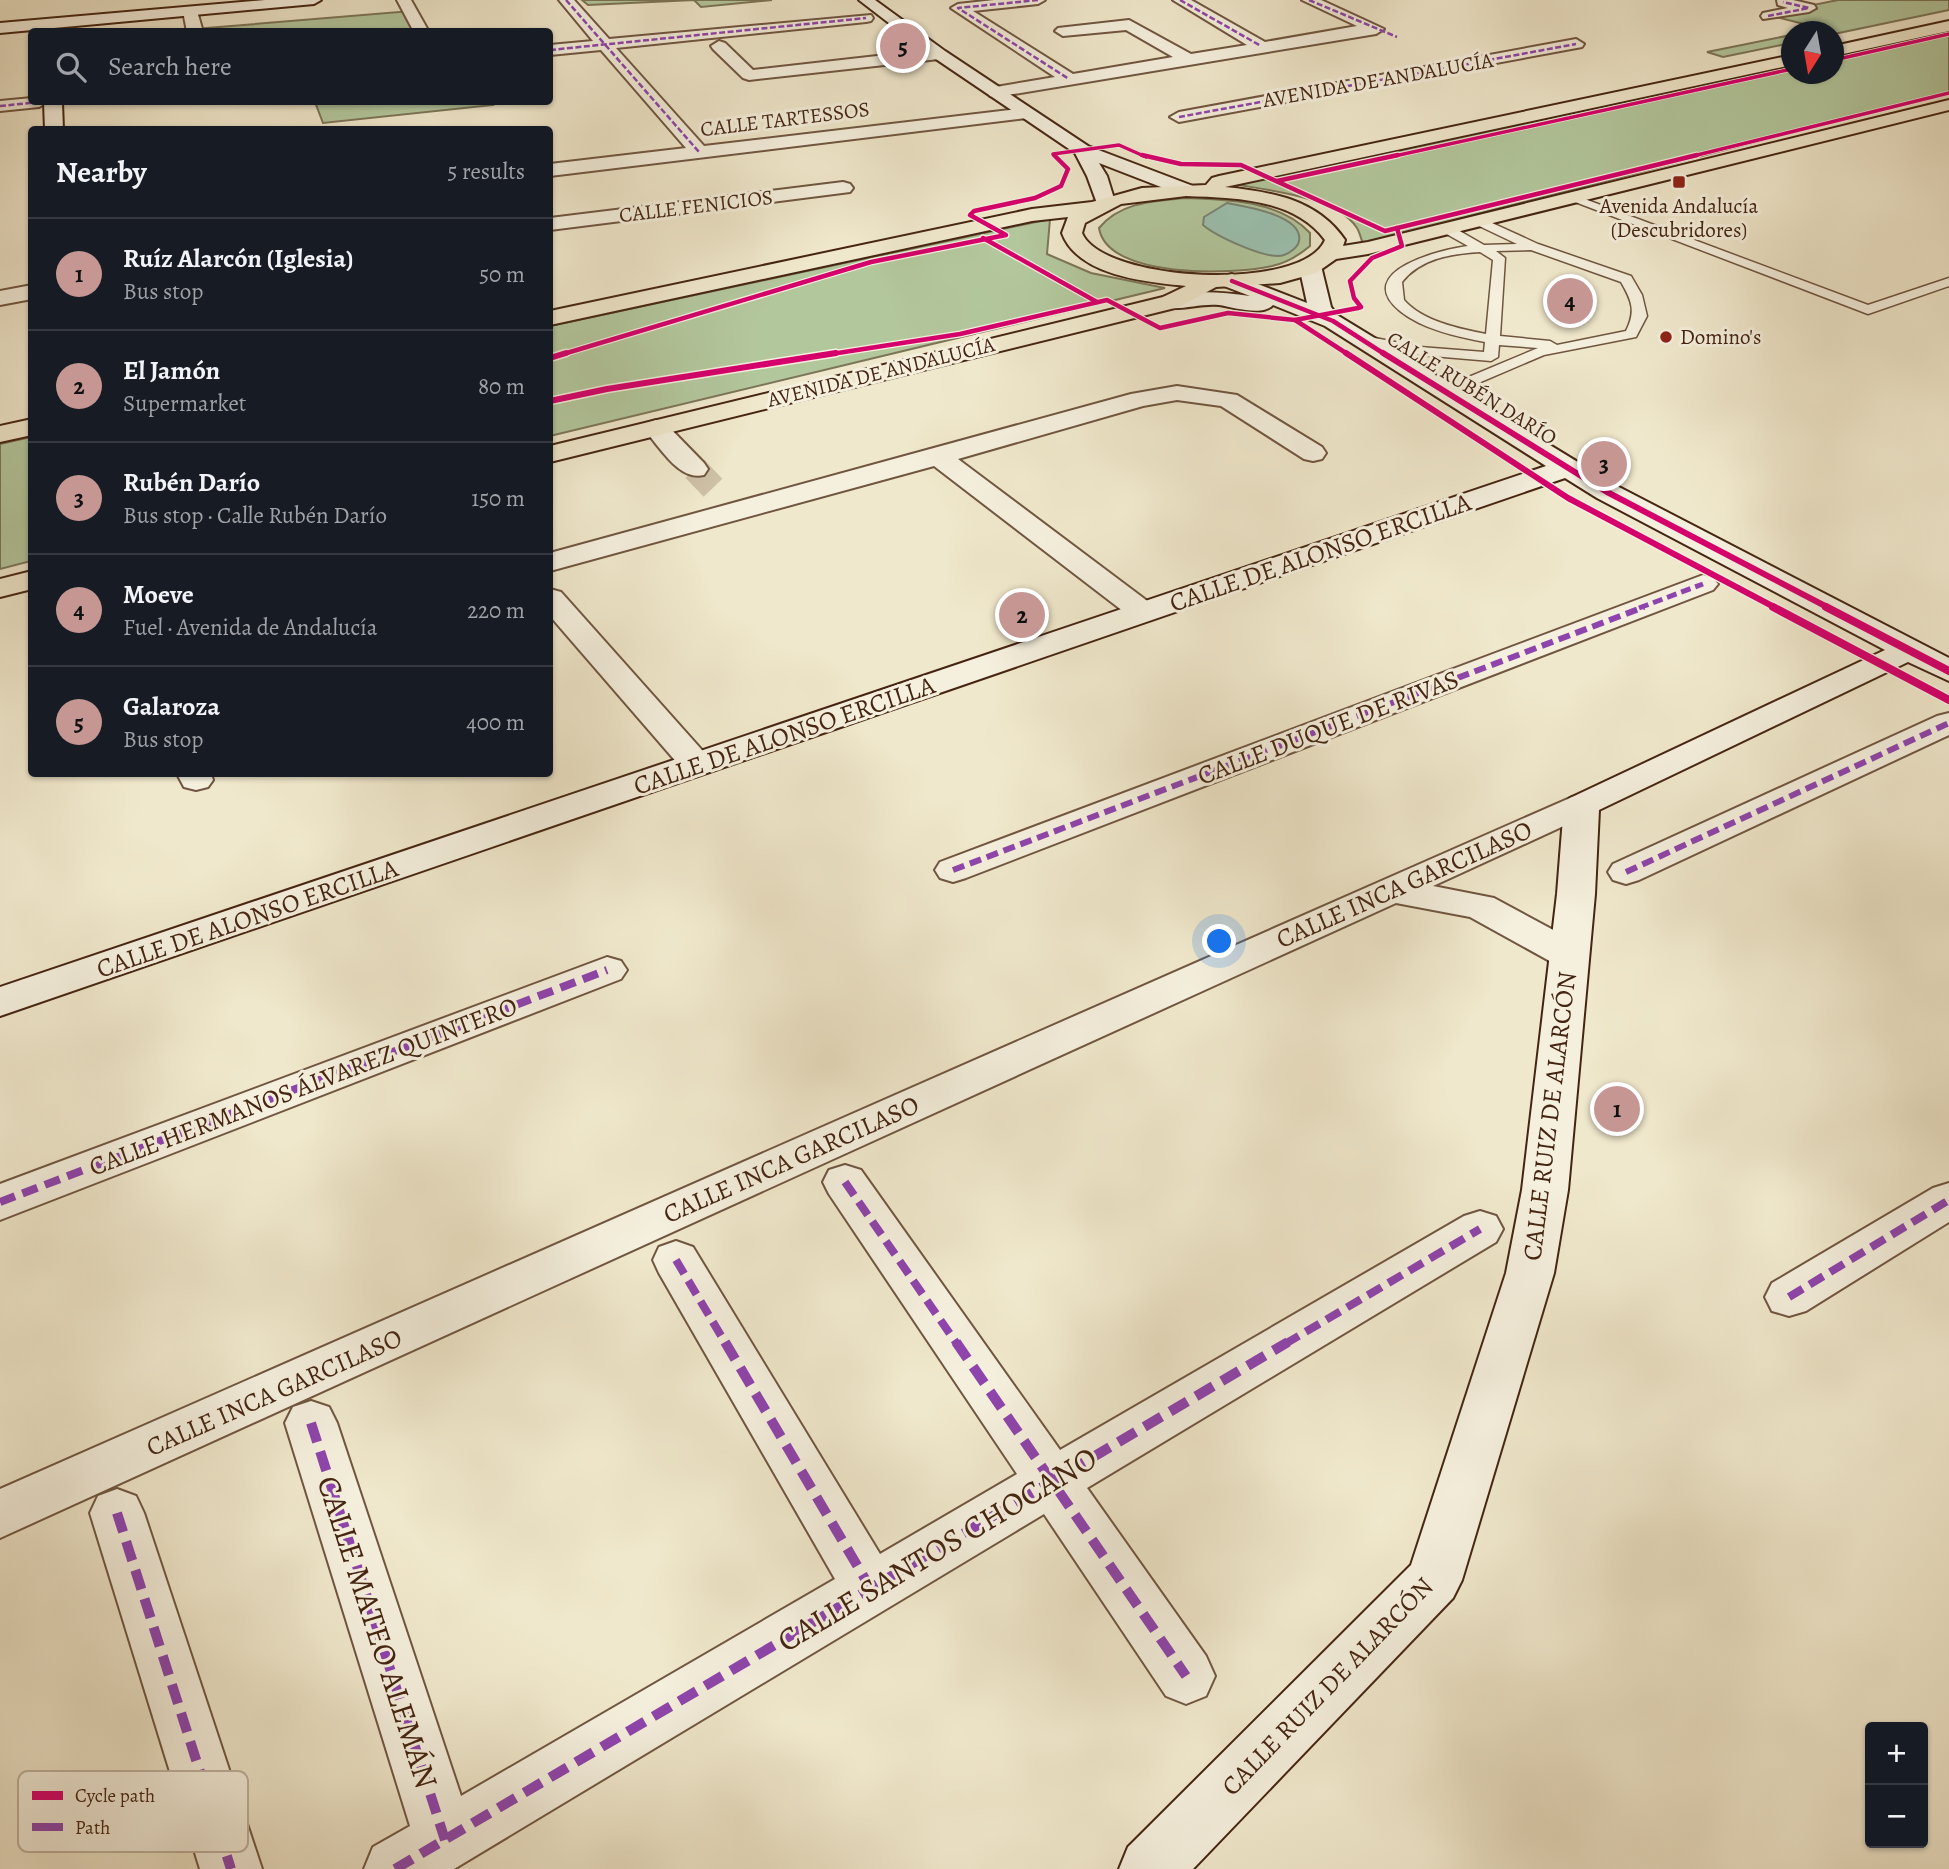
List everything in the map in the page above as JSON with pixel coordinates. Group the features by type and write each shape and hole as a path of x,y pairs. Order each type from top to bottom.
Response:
{"main road":[{"path":"1844,49 1949,26"},
{"path":"1211,191 1219,183 1229,180 1781,62"},
{"path":"1098,205 1076,220 1072,233 1079,247 1099,260 1129,271 1168,279 1221,282 1276,276 1310,266 1329,254 1368,248 1949,105"},
{"path":"553,317 1142,194 1211,191 1260,198 1310,213 1328,226 1335,240 1329,254"},
{"name":"AVENIDA DE ANDALUCÍA","path":"553,453 1171,302 1221,282"},
{"path":"0,434 28,428"},
{"path":"0,588 28,581"}],"street":[{"path":"0,28 314,0"},
{"path":"404,0 420,28"},
{"path":"566,0 699,152"},
{"path":"1038,0 958,8 1069,79"},
{"path":"1180,0 1261,46"},
{"path":"1309,0 1397,37"},
{"path":"1768,16 1809,8 1783,2 1794,0"},
{"path":"861,1 1082,150 1186,191"},
{"path":"190,11 194,28"},
{"path":"553,50 866,18"},
{"path":"1063,31 1129,25 1188,59"},
{"path":"996,92 1374,28"},
{"name":"AVENIDA DE ANDALUCÍA","path":"1180,117 1576,44"},
{"path":"719,46 749,75 939,54"},
{"path":"0,106 28,103"},
{"path":"53,105 54,126"},
{"name":"CALLE TARTESSOS","path":"553,170 1027,113"},
{"path":"852,114 873,131"},
{"path":"1082,150 1097,176 1098,205"},
{"name":"CALLE FENICIOS","path":"553,220 843,188"},
{"path":"1310,266 1321,309 1329,319"},
{"name":"CALLE RUBÉN DARÍO","path":"1221,282 1329,319 1468,408 1607,492 1949,671"},
{"path":"0,298 28,293"},
{"path":"1171,302 1213,298 1242,300 1329,319"},
{"path":"553,561 727,503 938,457 1140,399 1177,393 1228,400 1313,453"},
{"path":"656,428 695,469"},
{"path":"938,457 1143,612"},
{"name":"CALLE DE ALONSO ERCILLA","path":"0,1002 1567,468"},
{"name":"CALLE DUQUE DE RIVAS","path":"953,870 1703,584"},
{"path":"553,601 697,765"},
{"path":"1581,805 1909,650"},
{"path":"1626,872 1949,723"},
{"name":"CALLE INCA GARCILASO","path":"0,1514 1581,805"},
{"name":"CALLE RUIZ DE ALARCÓN","path":"1150,1869 1434,1580 1527,1288 1545,1190 1576,894 1581,805"},
{"path":"1392,890 1481,907 1569,955"},
{"name":"CALLE HERMANOS ÁLVAREZ QUINTERO","path":"0,1202 607,970"},
{"path":"845,1182 1186,1676"},
{"path":"1789,1297 1949,1200"},
{"name":"CALLE SANTOS CHOCANO","path":"395,1869 1480,1229"},
{"path":"676,1261 871,1589"},
{"name":"CALLE MATEO ALEMÁN","path":"311,1423 444,1840"},
{"path":"117,1513 200,1771"},
{"path":"226,1852 231,1869"}],"lane":[{"path":"1574,198 1868,310 1949,282"},
{"path":"1468,408 1469,382 1540,352 1631,334 1640,316 1635,295 1626,279 1534,247 1479,221"},
{"path":"1360,339 1420,351 1491,357 1499,258 1447,229"},
{"path":"1534,247 1480,248 1434,256 1406,267 1394,283 1394,294 1403,307 1447,329 1494,342 1567,345"}],"shaded area":[{"path":"582,0 694,0 588,5"},
{"path":"694,0 772,0 701,7"},
{"path":"1838,0 1949,0 1949,10 1844,32 1844,21 1792,21 1776,17 1815,9 1808,6"},
{"path":"411,11 420,28 207,28"},
{"path":"1949,30 1949,94 1363,244 1357,228 1348,217 1334,209 1282,192 1233,184 1781,66 1781,84 1844,84 1844,53"},
{"path":"1781,37 1781,45 1723,57 1707,52"},
{"path":"316,105 493,105 323,123"},
{"path":"1185,198 1235,201 1268,208 1297,222 1310,233 1310,246 1292,259 1272,266 1230,271 1174,270 1124,257 1107,245 1099,228 1107,219 1138,204"},
{"path":"1227,203 1258,209 1283,218 1298,232 1297,245 1284,255 1266,254 1230,241 1203,225 1204,217"},
{"path":"1050,219 1047,254 1091,273 1165,288 553,435 553,325"},
{"path":"28,438 28,562 0,569 0,444"}],"tunnel":[{"path":"695,469 719,494"}],"marked path":[{"path":"566,0 699,152"},
{"path":"1038,0 958,8 1069,79"},
{"path":"1180,0 1261,46"},
{"path":"1309,0 1397,37"},
{"path":"1768,16 1809,8 1783,2"},
{"path":"553,50 866,18"},
{"path":"1179,117 1576,44"},
{"path":"0,106 28,103"},
{"path":"953,870 1703,584"},
{"path":"1626,872 1949,723"},
{"path":"0,1202 607,970"},
{"path":"845,1182 1186,1676"},
{"path":"1789,1297 1949,1200"},
{"path":"395,1869 1480,1229"},
{"path":"676,1260 871,1589"},
{"path":"311,1423 445,1840"},
{"path":"117,1513 200,1771"},
{"path":"226,1852 231,1869"}],"cycle path":[{"path":"1844,58 1949,34"},
{"path":"1277,181 1781,71"},
{"path":"553,357 871,262 1006,235 970,215 974,211 1035,198 1061,186 1068,169 1053,154 1119,145 1147,157 1181,164 1241,165 1385,231 1949,93"},
{"path":"553,400 607,389 960,334 1107,300 1160,328 1228,313 1295,320 1358,308 1361,307 1354,298 1350,281 1372,258 1402,246 1397,228"},
{"path":"983,238 1097,302"},
{"path":"1232,281 1333,321 1468,408 1607,492 1949,671"},
{"path":"1295,320 1568,498 1949,700"}],"place":[{"name":"Galaroza","path":"903,46"},
{"name":"Avenida Andalucía (Descubridores)","path":"1679,182"},
{"name":"Moeve","path":"1570,301"},
{"name":"Domino's","path":"1666,337"},
{"name":"Rubén Darío","path":"1604,464"},
{"name":"El Jamón","path":"1022,615"},
{"name":"Ruíz Alarcón (Iglesia)","path":"1617,1109"}]}
